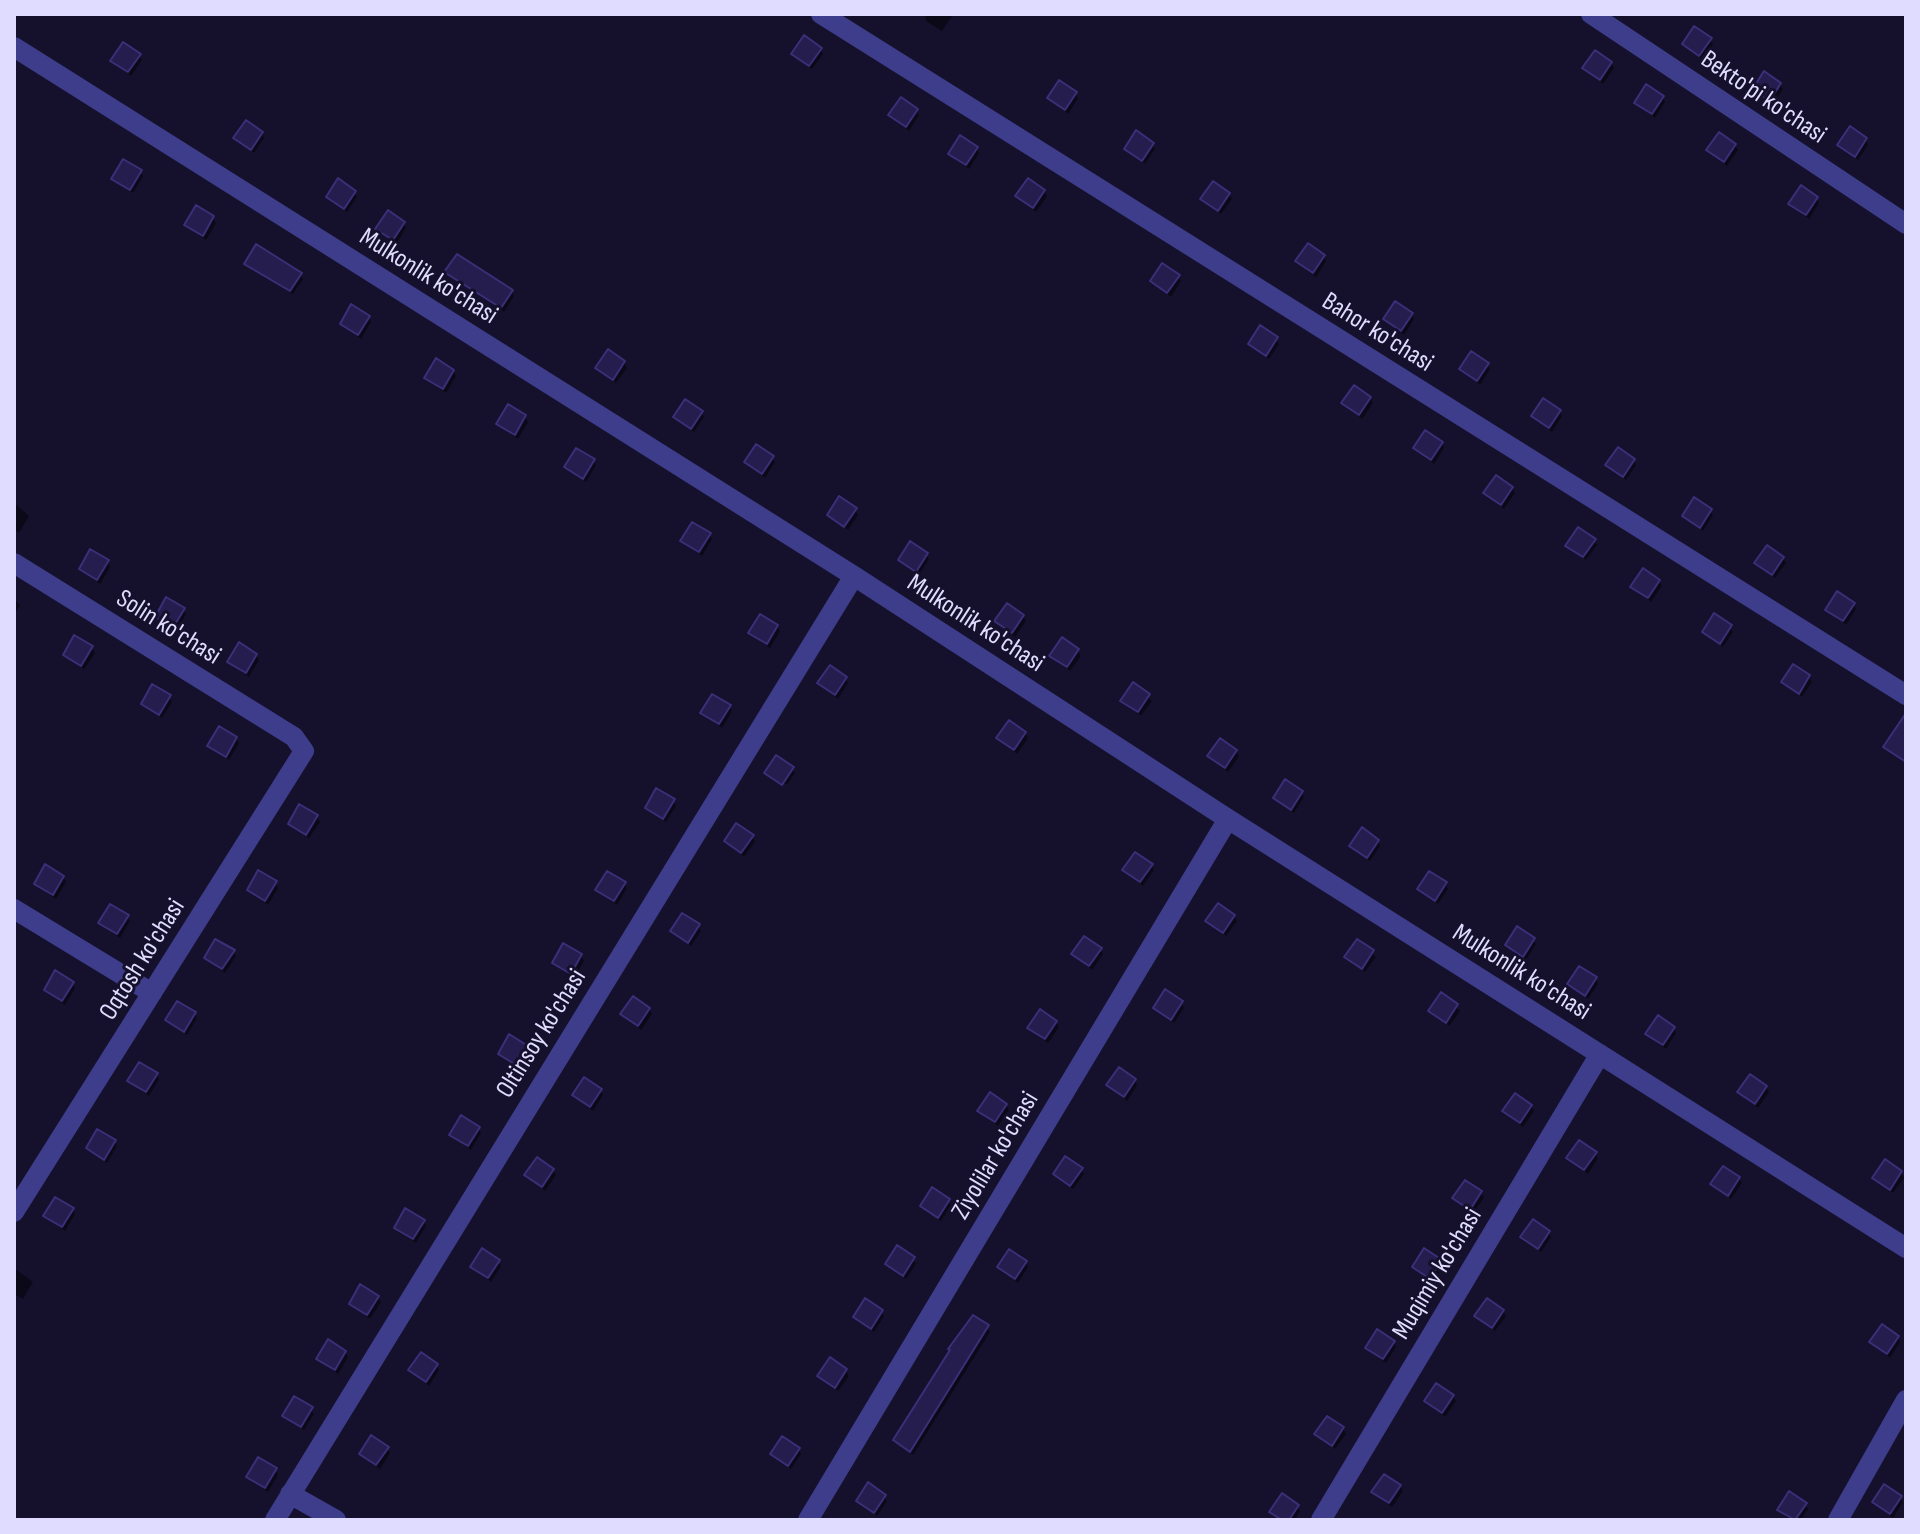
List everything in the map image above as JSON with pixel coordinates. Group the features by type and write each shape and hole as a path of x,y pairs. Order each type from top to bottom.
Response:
{"street":[{"name":"Bahor ko'chasi","path":"821,14 1906,695"},
{"name":"Bekto'pi ko'chasi","path":"1591,14 1906,224"},
{"name":"Mulkonlik ko'chasi","path":"14,47 854,576 1228,819 1906,1248"},
{"name":"Solin ko'chasi","path":"14,563 294,737"},
{"name":"Oltinsoy ko'chasi","path":"275,1520 854,576"},
{"name":"Oqtosh ko'chasi","path":"14,1212 300,761 304,751 294,737"},
{"name":"Ziyolilar ko'chasi","path":"808,1520 1228,819"},
{"path":"14,909 152,993"},
{"name":"Muqimiy ko'chasi","path":"1321,1520 1600,1054"},
{"path":"1838,1520 1906,1400"},
{"path":"290,1494 336,1520"}],"building":[{"path":"1694,26 1712,38 1699,56 1682,44"},
{"path":"804,35 822,48 809,66 791,54"},
{"path":"123,42 141,54 128,72 110,61"},
{"path":"1595,50 1612,62 1600,80 1582,68"},
{"path":"1764,71 1781,83 1770,101 1752,90"},
{"path":"1059,80 1077,92 1065,110 1047,98"},
{"path":"1646,84 1664,96 1652,114 1634,103"},
{"path":"901,97 918,109 906,127 888,115"},
{"path":"246,120 263,132 251,150 233,138"},
{"path":"1850,126 1867,138 1855,157 1837,145"},
{"path":"1136,130 1154,143 1142,161 1124,149"},
{"path":"1719,132 1736,144 1724,162 1706,150"},
{"path":"960,135 978,147 966,165 948,154"},
{"path":"123,159 142,170 130,190 111,179"},
{"path":"338,178 356,191 344,209 326,197"},
{"path":"1028,178 1045,190 1033,208 1015,196"},
{"path":"1213,181 1230,193 1218,211 1200,199"},
{"path":"1801,185 1818,197 1806,215 1788,204"},
{"path":"196,205 214,216 203,236 184,225"},
{"path":"388,210 405,222 393,240 375,229"},
{"path":"1308,243 1325,255 1313,273 1295,261"},
{"path":"256,244 302,273 290,291 244,264"},
{"path":"457,254 513,290 501,308 444,272"},
{"path":"1162,263 1180,275 1167,293 1150,281"},
{"path":"1395,301 1413,313 1401,331 1383,319"},
{"path":"351,304 370,316 358,335 340,324"},
{"path":"1260,325 1278,337 1266,356 1248,344"},
{"path":"608,349 625,361 613,380 595,368"},
{"path":"1471,351 1489,363 1477,381 1459,369"},
{"path":"436,358 454,370 443,389 424,378"},
{"path":"1354,385 1371,397 1359,415 1341,403"},
{"path":"1543,398 1561,410 1549,428 1531,416"},
{"path":"685,399 703,411 691,429 673,417"},
{"path":"508,404 526,415 515,435 496,424"},
{"path":"1425,430 1443,442 1431,460 1413,448"},
{"path":"756,444 774,456 762,474 744,462"},
{"path":"1618,447 1635,459 1623,477 1605,465"},
{"path":"576,448 595,459 583,479 564,467"},
{"path":"1496,475 1513,487 1501,505 1483,493"},
{"path":"839,496 857,508 844,527 827,515"},
{"path":"1694,497 1712,509 1700,528 1682,516"},
{"path":"692,522 711,533 699,552 680,541"},
{"path":"1578,527 1596,539 1583,557 1565,546"},
{"path":"910,541 928,553 916,572 898,560"},
{"path":"1767,545 1784,557 1772,575 1754,563"},
{"path":"90,549 109,560 97,580 79,569"},
{"path":"1643,568 1660,580 1648,598 1630,587"},
{"path":"1837,591 1855,603 1843,621 1825,610"},
{"path":"166,597 185,608 173,628 155,617"},
{"path":"1007,603 1024,615 1012,633 994,621"},
{"path":"1714,613 1732,625 1720,644 1702,632"},
{"path":"760,614 778,625 767,644 748,633"},
{"path":"74,635 93,646 81,666 63,655"},
{"path":"1062,637 1079,649 1067,667 1049,656"},
{"path":"239,642 257,654 246,673 227,662"},
{"path":"1793,664 1810,675 1799,694 1781,682"},
{"path":"830,665 847,677 835,695 817,683"},
{"path":"1133,682 1150,694 1138,712 1120,701"},
{"path":"152,684 171,695 159,715 141,704"},
{"path":"712,694 731,705 719,724 700,713"},
{"path":"1906,713 1906,762 1883,747"},
{"path":"1009,720 1026,732 1014,750 996,738"},
{"path":"219,726 237,737 226,757 207,746"},
{"path":"1220,738 1237,750 1225,768 1207,756"},
{"path":"776,755 794,767 782,785 764,773"},
{"path":"1285,779 1303,791 1291,810 1273,798"},
{"path":"656,788 675,799 663,819 645,808"},
{"path":"299,804 318,815 306,835 288,824"},
{"path":"736,823 754,835 741,853 724,841"},
{"path":"1362,827 1379,840 1367,858 1349,846"},
{"path":"1135,852 1153,864 1140,882 1122,870"},
{"path":"45,864 64,876 53,895 34,884"},
{"path":"258,870 277,881 265,901 247,890"},
{"path":"607,871 626,882 614,901 595,890"},
{"path":"1429,871 1447,882 1435,901 1417,889"},
{"path":"1218,903 1235,915 1223,933 1205,921"},
{"path":"110,904 129,915 117,934 98,923"},
{"path":"682,913 700,924 688,943 670,931"},
{"path":"1517,926 1535,938 1523,957 1505,945"},
{"path":"1084,936 1102,948 1089,966 1071,954"},
{"path":"215,939 235,950 222,969 204,958"},
{"path":"1357,939 1374,950 1362,969 1344,957"},
{"path":"563,943 582,954 571,974 552,963"},
{"path":"1579,966 1597,977 1585,996 1567,984"},
{"path":"55,970 74,982 62,1001 44,990"},
{"path":"1165,989 1183,1001 1171,1020 1153,1008"},
{"path":"1441,992 1458,1004 1446,1023 1428,1011"},
{"path":"633,996 650,1008 638,1026 620,1014"},
{"path":"177,1001 196,1012 184,1032 165,1020"},
{"path":"1040,1009 1057,1021 1045,1039 1027,1028"},
{"path":"1658,1015 1675,1027 1663,1045 1645,1034"},
{"path":"509,1034 528,1046 516,1065 498,1054"},
{"path":"139,1062 158,1073 146,1092 127,1081"},
{"path":"1119,1067 1136,1079 1124,1097 1106,1085"},
{"path":"1750,1074 1767,1086 1755,1104 1737,1092"},
{"path":"584,1077 602,1089 590,1107 572,1095"},
{"path":"990,1092 1007,1104 995,1122 977,1111"},
{"path":"1515,1093 1532,1105 1520,1123 1502,1111"},
{"path":"461,1115 480,1127 468,1146 449,1135"},
{"path":"97,1129 116,1140 104,1160 86,1148"},
{"path":"1579,1140 1597,1152 1584,1170 1566,1158"},
{"path":"1065,1156 1083,1168 1070,1186 1053,1174"},
{"path":"537,1157 554,1169 542,1187 524,1175"},
{"path":"1885,1159 1902,1171 1890,1190 1872,1178"},
{"path":"1723,1166 1740,1177 1728,1196 1710,1184"},
{"path":"1465,1180 1482,1191 1470,1210 1452,1198"},
{"path":"932,1187 950,1199 938,1218 920,1206"},
{"path":"55,1197 74,1208 62,1227 43,1216"},
{"path":"405,1208 425,1220 413,1239 394,1228"},
{"path":"1533,1219 1550,1231 1538,1249 1520,1237"},
{"path":"897,1245 915,1257 903,1276 885,1264"},
{"path":"482,1248 500,1260 488,1278 470,1267"},
{"path":"1424,1248 1442,1260 1430,1279 1412,1267"},
{"path":"1009,1249 1027,1261 1015,1279 997,1267"},
{"path":"360,1284 379,1296 367,1315 349,1304"},
{"path":"865,1298 883,1310 871,1329 853,1317"},
{"path":"1487,1298 1504,1310 1492,1328 1474,1316"},
{"path":"973,1315 989,1325 910,1452 893,1440 948,1349"},
{"path":"1882,1324 1899,1336 1887,1354 1869,1342"},
{"path":"1377,1329 1395,1341 1383,1359 1365,1348"},
{"path":"328,1339 346,1351 335,1370 316,1359"},
{"path":"421,1352 438,1364 426,1382 408,1370"},
{"path":"830,1357 847,1369 835,1388 817,1376"},
{"path":"1436,1383 1454,1395 1442,1413 1424,1401"},
{"path":"294,1396 313,1407 301,1427 282,1416"},
{"path":"1327,1416 1344,1427 1332,1446 1314,1434"},
{"path":"371,1435 389,1447 376,1465 359,1454"},
{"path":"782,1436 800,1448 788,1466 770,1454"},
{"path":"258,1457 277,1468 265,1488 246,1477"},
{"path":"1384,1474 1401,1485 1389,1503 1371,1492"},
{"path":"868,1482 886,1495 874,1513 856,1501"},
{"path":"1884,1484 1902,1496 1890,1514 1872,1502"},
{"path":"1789,1491 1807,1503 1795,1520 1777,1510"},
{"path":"1282,1493 1299,1505 1289,1520 1282,1520 1269,1512"}]}
